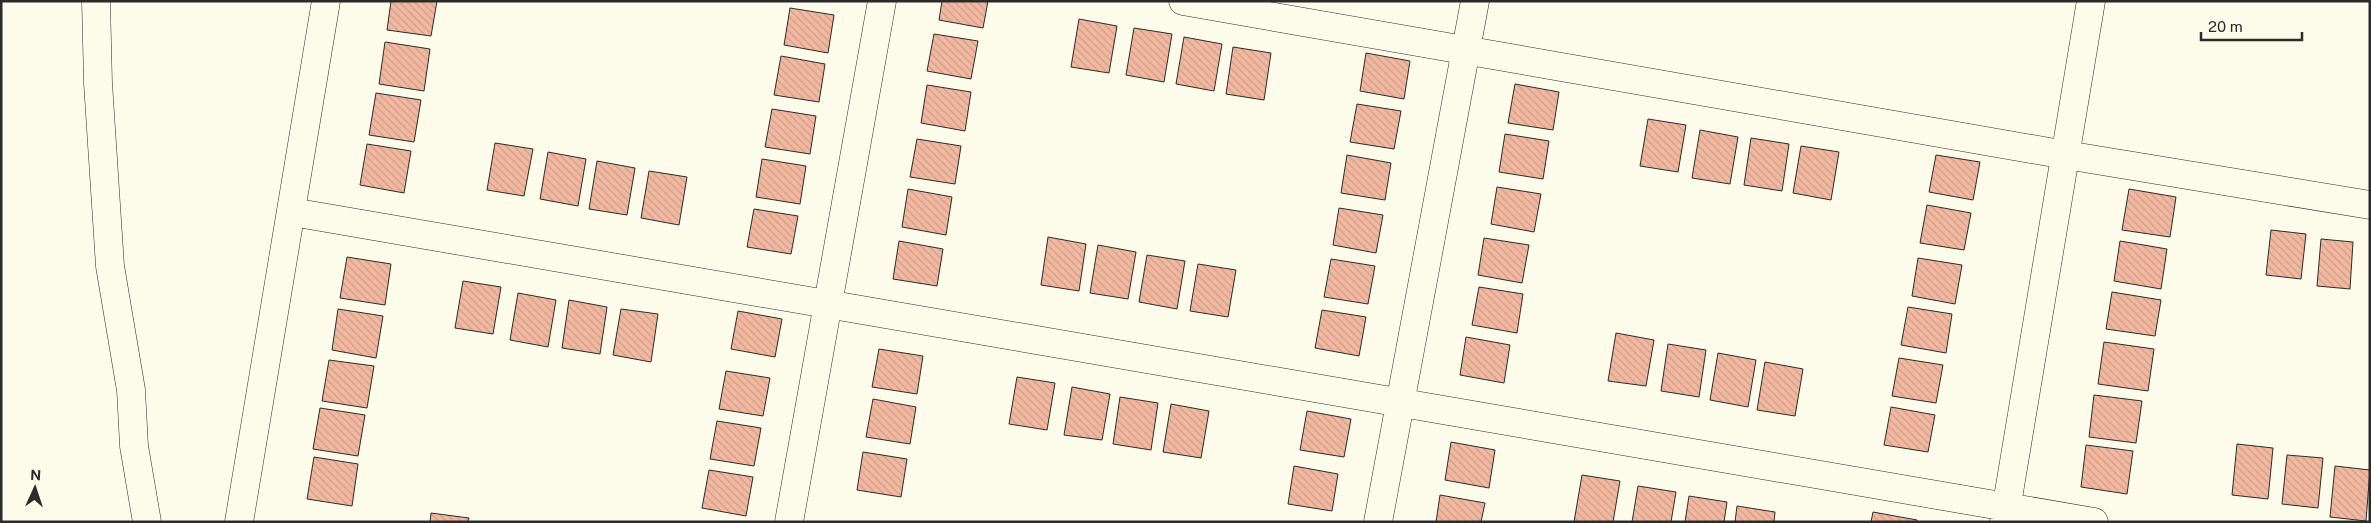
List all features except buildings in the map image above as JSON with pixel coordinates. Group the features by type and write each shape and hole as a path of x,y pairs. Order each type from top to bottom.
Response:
{"street":[{"path":"96,1 98,83 110,266 131,390 134,446 147,522"},
{"path":"239,522 326,1"},
{"path":"789,522 882,1"},
{"path":"1183,1 2066,155 2370,205"},
{"path":"1378,522 1475,1"},
{"path":"2006,514 2091,1"},
{"path":"292,212 828,303 2006,514 2094,522"}]}
